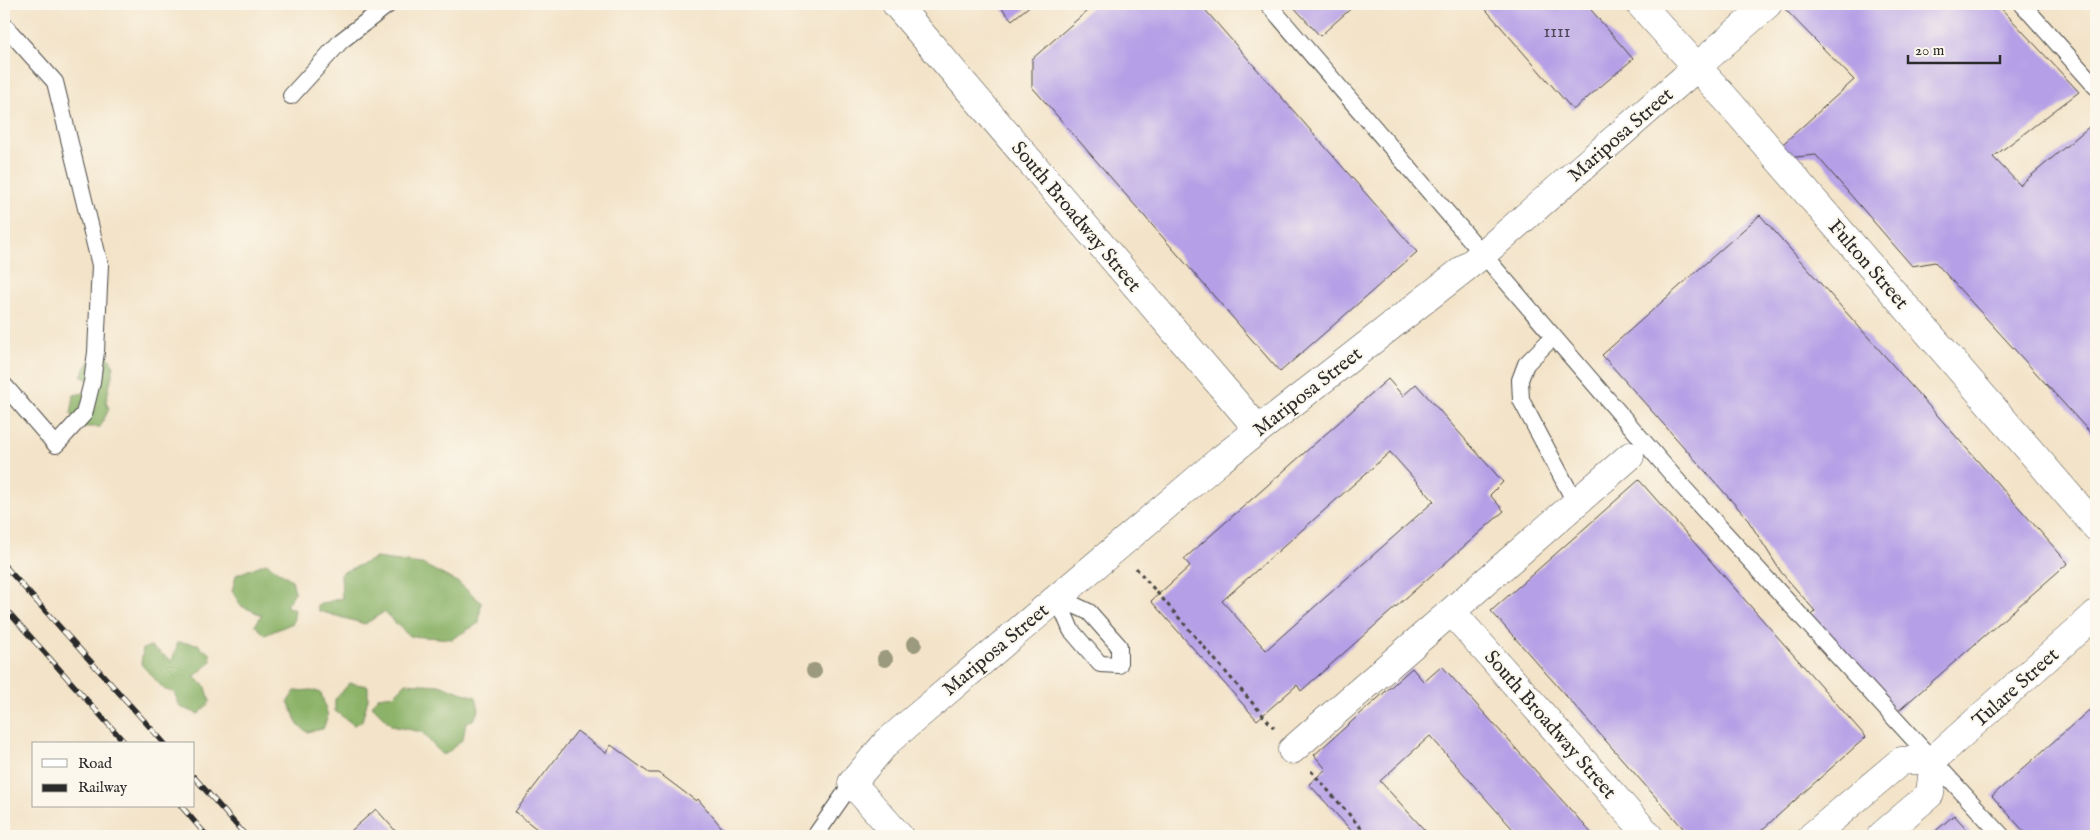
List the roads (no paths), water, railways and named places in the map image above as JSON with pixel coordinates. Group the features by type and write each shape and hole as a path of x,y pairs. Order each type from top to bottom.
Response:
{"street":[{"name":"South Broadway Street","path":"896,4 1258,429"},
{"name":"Fulton Street","path":"1640,4 1697,67 2096,527"},
{"name":"Mariposa Street","path":"852,783 887,742 1057,597 1258,429 1288,408 1483,254 1768,4"},
{"path":"1292,750 1630,456"},
{"name":"South Broadway Street","path":"1452,612 1649,836"},
{"name":"Tulare Street","path":"1934,760 2096,614"},
{"path":"1812,836 1900,761 1934,760 1930,794 1881,836"},
{"path":"852,783 899,836"}],"lane":[{"path":"291,96 341,41 389,4"},
{"path":"1268,4 1682,486 2002,836"},
{"path":"2022,4 2096,87"},
{"path":"4,25 55,82 100,265 96,352 92,382 84,414 56,445 4,385"},
{"path":"1553,337 1526,364 1520,380 1521,400 1575,502"},
{"path":"815,836 852,783"}],"railway":[{"path":"4,565 163,742"},
{"path":"4,607 124,742"},
{"path":"195,778 246,836"},
{"path":"183,808 207,836"}]}
